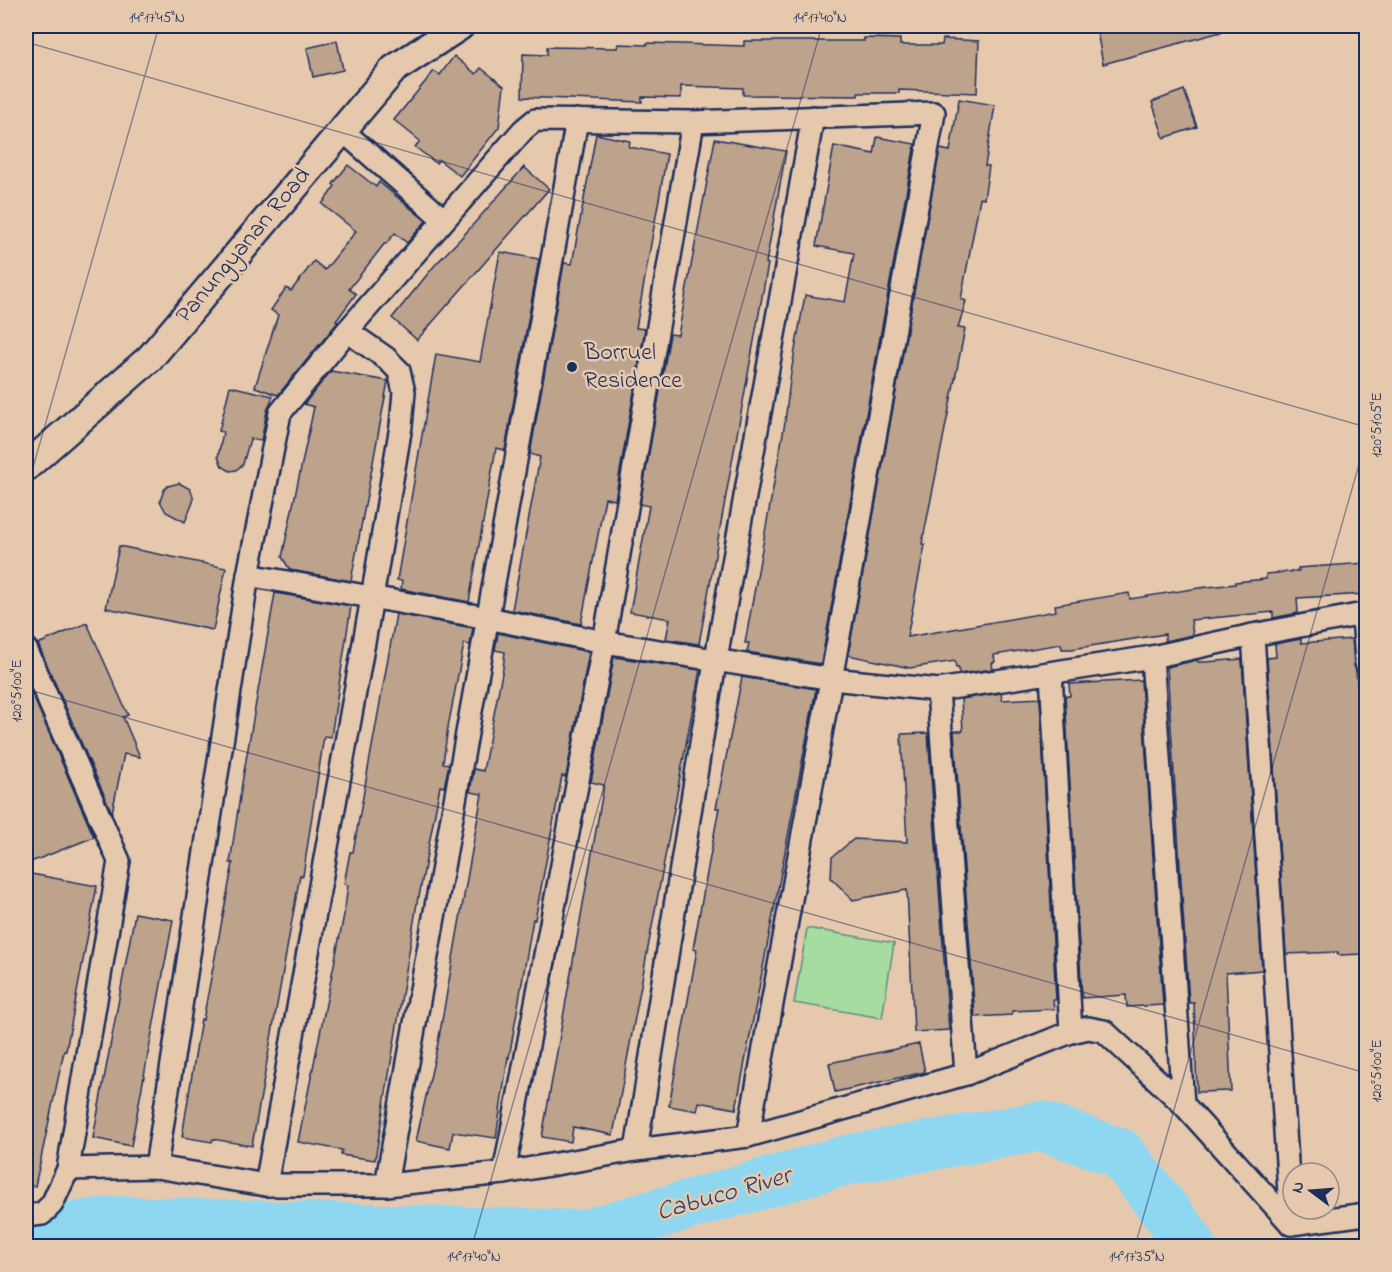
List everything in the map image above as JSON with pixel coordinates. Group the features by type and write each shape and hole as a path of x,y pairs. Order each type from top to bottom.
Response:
{"street":[{"name":"Panungyanan Road","path":"26,467 150,358 394,69 460,26"},
{"path":"156,1167 249,575 280,413 347,331 523,130 535,120 693,122 934,112 748,1136"},
{"path":"636,1150 716,659 813,117"},
{"path":"386,1185 577,120"},
{"path":"504,1173 604,642 693,122"},
{"path":"342,130 444,220"},
{"path":"266,1185 401,426 404,392 399,371 386,358 347,331"},
{"path":"249,575 488,618 604,642 832,679 938,690 1152,657 1363,614 1366,663"},
{"path":"1252,635 1291,1224"},
{"path":"26,649 119,861 68,1169 52,1204 42,1214 26,1216"},
{"path":"1152,657 1184,1104"},
{"path":"1051,673 1071,1032"},
{"path":"938,690 966,1074"},
{"path":"68,1169 156,1167 266,1185 386,1185 504,1173 636,1150 748,1136 966,1074 1071,1032 1088,1028 1104,1031 1184,1104 1291,1224"},
{"path":"1291,1224 1366,1214"}],"green space":[{"path":"807,928 894,943 882,1018 794,1003"}],"building":[{"path":"1096,26 1220,26 1221,32 1103,64"},
{"path":"864,38 900,39 900,45 942,45 943,39 979,41 977,93 899,90 899,93 858,93 858,96 743,95 743,88 681,86 681,98 642,97 642,102 522,97 523,54 547,55 547,47 617,48 618,44 647,45 647,43 744,46 744,41 864,41"},
{"path":"337,41 343,70 313,77 307,48"},
{"path":"454,56 476,74 481,68 504,86 499,127 460,176 439,160 436,163 415,147 420,141 394,120 434,71 440,75"},
{"path":"1184,90 1197,127 1164,138 1152,102"},
{"path":"959,99 995,105 985,166 989,166 984,199 980,198 961,299 966,301 958,328 965,329 922,544 925,545 907,637 1056,611 1055,605 1129,593 1130,599 1235,584 1235,582 1266,579 1266,574 1299,571 1298,568 1366,563 1366,594 1297,598 1298,613 1273,618 1273,612 1191,620 1193,635 1165,641 1165,634 1072,649 1062,649 1061,644 994,655 993,669 959,674 955,661 910,668 848,655 940,149 950,151"},
{"path":"596,134 630,141 629,147 667,154 636,328 645,329 615,500 605,498 581,624 512,610 540,457 530,454 564,263 572,264"},
{"path":"877,137 915,144 821,664 747,652 749,643 745,643 785,422 791,372 805,295 845,302 854,253 816,246 834,146 874,154"},
{"path":"715,139 786,151 766,263 768,264 699,644 666,639 670,619 630,612 649,506 640,504 670,334 678,335"},
{"path":"348,165 376,187 379,182 426,221 407,243 395,233 385,243 349,289 356,294 336,321 338,322 278,395 255,387 278,315 271,310 286,288 291,291 314,261 325,270 356,231 322,204 335,186 333,184"},
{"path":"524,167 549,189 417,340 392,318 435,265"},
{"path":"500,252 539,259 505,450 496,448 469,602 401,589 402,581 397,580 436,354 480,362"},
{"path":"331,371 388,381 351,581 290,570 282,557 314,407 304,404"},
{"path":"230,386 273,396 267,411 261,441 250,439 243,464 236,470 230,471 222,466 218,457 223,432 219,431"},
{"path":"179,483 190,489 193,496 185,522 166,512 160,501 168,486"},
{"path":"119,546 226,568 213,630 106,608"},
{"path":"275,593 351,606 331,737 324,736 303,876 300,875 252,1146 213,1139 212,1142 182,1137 201,1019 203,1020 233,863 230,863 242,783"},
{"path":"396,614 473,628 470,645 464,644 448,727 443,763 449,764 444,787 440,786 418,897 375,1160 341,1155 342,1150 298,1142 344,915 348,885 344,884 350,852 353,852"},
{"path":"87,623 128,715 123,717 140,757 124,754 112,813 38,644"},
{"path":"498,633 589,652 566,777 562,776 535,920 533,919 496,1138 453,1132 450,1148 416,1141 438,1043 482,794 470,792 474,769 483,771 503,668 505,652 495,650"},
{"path":"1301,639 1301,643 1352,639 1358,689 1365,804 1366,954 1338,955 1338,952 1286,954 1267,658 1276,657 1275,644"},
{"path":"614,657 700,670 613,1135 573,1127 571,1142 542,1137 604,785 591,782"},
{"path":"1242,659 1262,970 1226,973 1231,1091 1197,1092 1194,1003 1189,1003 1167,667 1197,660 1205,662"},
{"path":"742,677 816,689 736,1109 699,1102 697,1111 669,1106 697,950 693,949 719,808 716,808"},
{"path":"1141,680 1163,1005 1127,1007 1126,995 1082,998 1065,696 1070,696 1069,684"},
{"path":"30,689 94,837 26,864 26,690"},
{"path":"1001,693 1002,700 1040,698 1056,1000 1053,1000 1054,1009 1012,1011 1012,1015 975,1017 954,731 963,731 961,699"},
{"path":"928,733 949,1030 914,1032 907,890 853,900 831,878 832,857 854,839 907,842 901,734"},
{"path":"26,873 97,886 66,1051 64,1051 35,1186 26,1185 26,1081 32,1049 26,1048"},
{"path":"135,913 173,920 131,1146 93,1138"},
{"path":"919,1044 925,1072 835,1092 829,1063"}],"waterway":[{"name":"Cabuco River","path":"26,1232 117,1221 582,1235 847,1160 1042,1126 1120,1153 1189,1241 1190,1246"}],"place":[{"name":"Borruel Residence","path":"572,367"}]}
